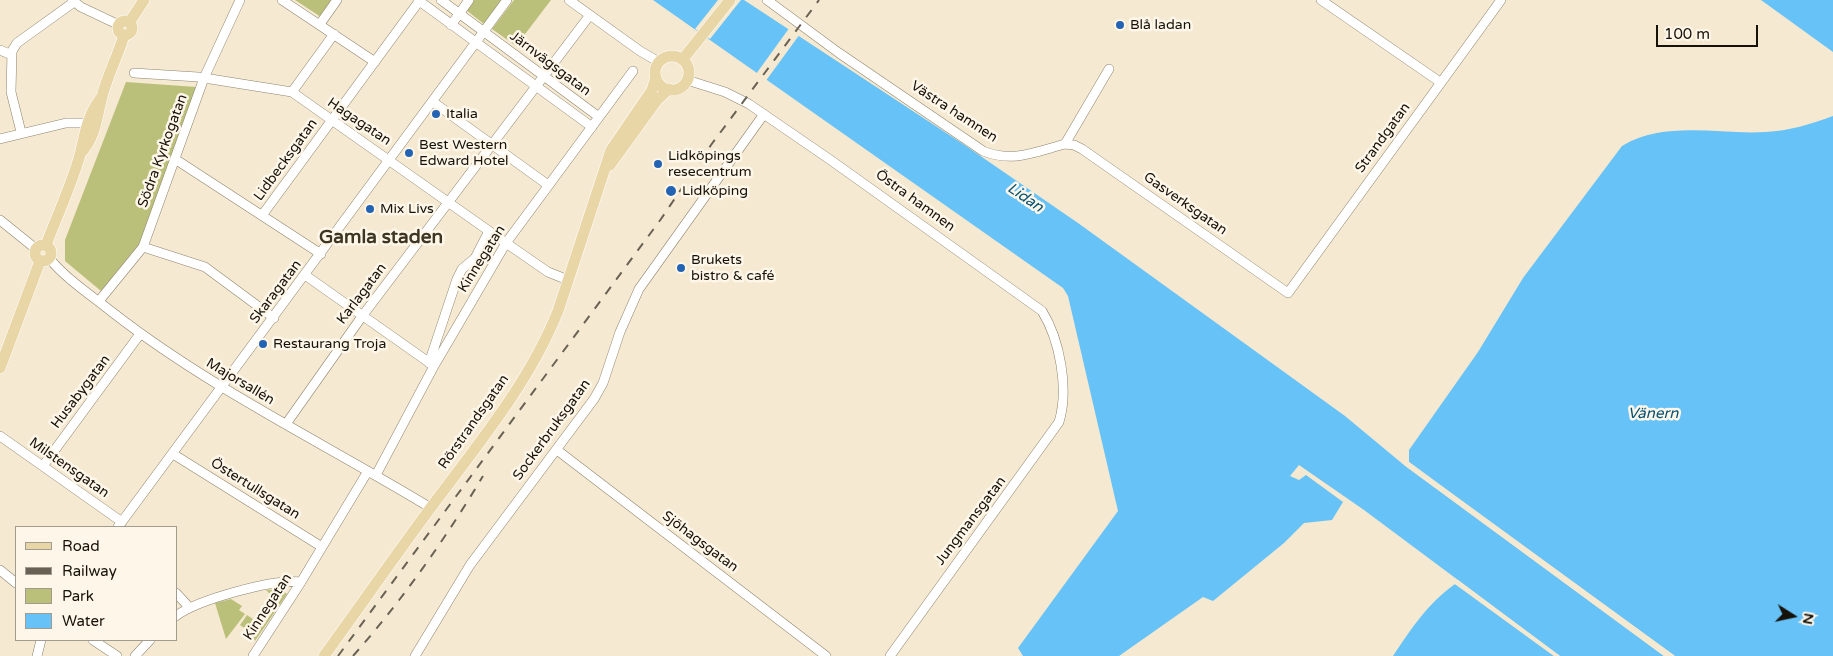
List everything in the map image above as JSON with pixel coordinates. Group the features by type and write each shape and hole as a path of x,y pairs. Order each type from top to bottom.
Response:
{"main road":[{"path":"80,154 89,144 95,130 101,98 124,28 144,0"},
{"path":"683,59 730,0"},
{"path":"668,56 683,59 689,69 688,80 680,88 669,89 661,85 656,77 659,62 668,56"},
{"name":"Rörstrandsgatan","path":"324,656 490,429 548,335 611,150 652,90 656,77"},
{"name":"Rörstrandsgatan","path":"601,179 646,115 669,89"},
{"path":"0,368 45,259 36,256 80,154 83,135 94,108 101,98"}],"street":[{"name":"Södra Kyrkogatan","path":"99,301 143,247 204,78 240,0"},
{"path":"282,0 375,62"},
{"path":"320,24 337,0"},
{"name":"Järnvägsgatan","path":"419,0 592,126"},
{"name":"Lidbecksgatan","path":"263,214 419,0"},
{"name":"Järnvägsgatan","path":"441,0 599,118"},
{"path":"451,25 469,0"},
{"name":"Skaragatan","path":"120,525 391,160 507,0"},
{"path":"569,0 640,51 659,62"},
{"name":"Västra hamnen","path":"767,0 839,53 983,151 998,157 1012,157 1065,144"},
{"name":"Strandgatan","path":"1288,293 1501,0"},
{"path":"21,132 11,97 12,55 15,46 73,1 124,28"},
{"path":"1327,2 1440,82"},
{"name":"Karlagatan","path":"286,424 363,315 590,15"},
{"path":"292,92 334,34"},
{"path":"0,50 12,55"},
{"path":"1065,144 1109,69"},
{"name":"Kinnegatan","path":"253,656 322,547 372,473 431,364 506,244 633,71"},
{"name":"Hagagatan","path":"134,73 204,78 292,92 331,121 391,160 506,244 548,272 568,280"},
{"name":"Östra hamnen","path":"688,80 737,97 764,114 1042,311 1054,339 1060,367 1063,398"},
{"path":"433,102 548,185"},
{"name":"Sockerbruksgatan","path":"415,656 470,566 600,390 630,306 646,277 764,114"},
{"path":"0,139 21,132 66,123 88,123"},
{"name":"Gasverksgatan","path":"1065,144 1074,145 1082,149 1288,293"},
{"path":"175,159 263,214 321,254"},
{"path":"0,220 41,247"},
{"path":"305,276 431,364 457,279 462,269 475,258 489,231"},
{"path":"143,247 205,267 274,318"},
{"name":"Majorsallén","path":"45,259 140,334 221,388 431,508"},
{"name":"Husabygatan","path":"43,466 140,334"},
{"name":"Jungmansgatan","path":"890,656 1052,435 1059,422 1063,398"},
{"name":"Milstensgatan","path":"0,436 43,466 120,525"},
{"name":"Sjöhagsgatan","path":"557,450 826,656"},
{"name":"Östertullsgatan","path":"173,454 322,547"},
{"path":"1,572 15,582"},
{"path":"178,615 189,607 247,589 301,582"},
{"path":"178,594 189,607"},
{"path":"37,656 41,641"},
{"path":"94,641 117,656"},
{"path":"135,656 149,641"}],"green space":[{"path":"295,0 333,0 321,17"},
{"path":"474,0 502,0 484,24 466,10"},
{"path":"514,0 551,0 516,46 492,29"},
{"path":"126,82 196,87 140,243 101,291 65,261 65,240"},
{"path":"280,589 287,594 255,641 252,633 240,625 247,615 263,626 282,597 274,591 271,595 266,590"},
{"path":"231,599 242,606 239,610 245,614 226,639 215,603"}],"water":[{"name":"Lidan","path":"653,0 744,0 963,144 1078,223 1345,416 1404,465 1664,656 1560,656 1364,510 1299,465 1290,476 1299,480 1306,475 1343,502 1332,520 1304,523 1284,543 1213,601 1203,597 1119,656 1023,656 1018,648 1118,511 1068,296 1063,288"},
{"path":"1761,0 1833,0 1833,52"},
{"name":"Vänern","path":"1833,116 1833,656 1675,656 1409,462 1409,450 1478,352 1523,278 1622,146 1656,133 1692,130 1775,131 1800,127"},
{"path":"1455,584 1554,656 1393,656 1413,626 1428,608"}],"pier":[{"path":"718,0 741,0 710,39 695,29"},
{"path":"790,27 800,34 765,82 756,74"},
{"path":"1409,462 1675,656 1671,656 1480,517 1666,656 1664,656 1404,465 1406,464 1453,498 1407,463"},
{"path":"1458,580 1560,656 1554,656 1455,584"}],"railway":[{"path":"338,656 661,219 711,145 819,0"},
{"path":"353,656 422,569 454,523 483,476"}],"place":[{"name":"Blå ladan","path":"1120,25"},
{"name":"Italia","path":"436,114"},
{"name":"Best Western Edward Hotel","path":"409,153"},
{"name":"Lidköpings resecentrum","path":"658,164"},
{"name":"Lidköping","path":"671,191"},
{"name":"Mix Livs","path":"370,209"},
{"name":"Brukets bistro & café","path":"681,268"},
{"name":"Restaurang Troja","path":"263,344"}],"district":[{"name":"Gamla staden","path":"381,238"}]}
